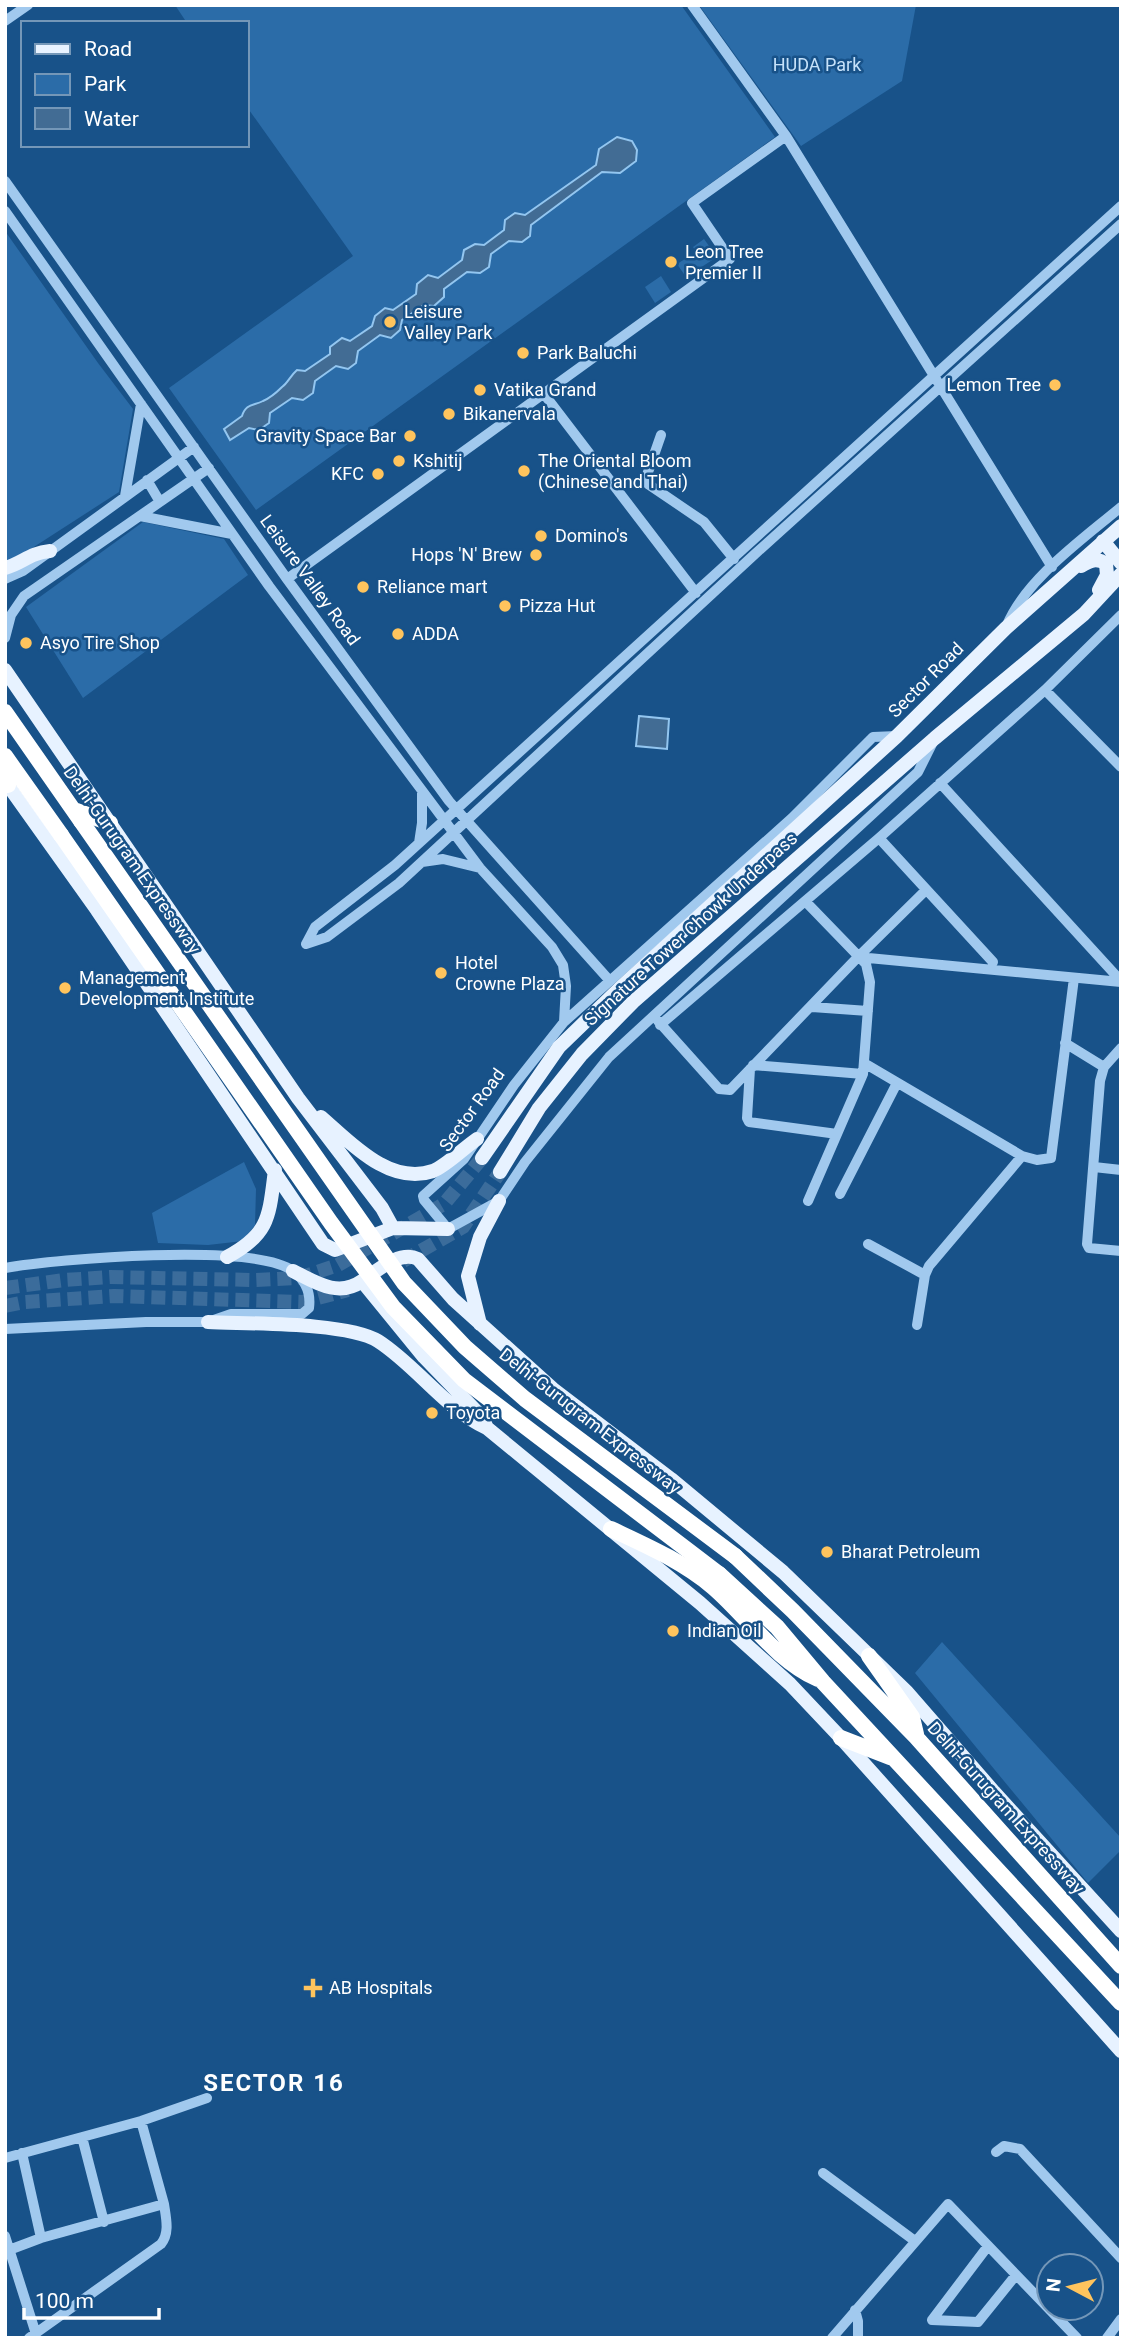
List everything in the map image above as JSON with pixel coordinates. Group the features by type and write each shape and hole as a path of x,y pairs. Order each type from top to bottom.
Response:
{"highway":[{"name":"Delhi-Gurugram Expressway","path":"5,712 404,1283 465,1347 525,1399 735,1556 793,1611 916,1737 1121,1966"},
{"path":"5,756 331,1223 393,1307 464,1380 719,1574 777,1627 823,1682 1121,2003"},
{"path":"78,816 110,823"},
{"path":"611,1529 683,1564 718,1591 793,1666 823,1682"},
{"path":"869,1656 912,1717 916,1737"},
{"path":"841,1738 895,1759"}],"main road":[{"name":"Sector Road","path":"897,736 1006,628 1055,573 1121,526"},
{"path":"1103,541 1121,563"},
{"path":"5,568 15,566 34,553 50,551"},
{"path":"1055,573 1093,560 1106,564 1107,575 1084,614"},
{"path":"935,738 1084,614 1121,574"},
{"path":"5,670 298,1098 382,1209 393,1228"},
{"name":"Signature Tower Chowk Underpass","path":"482,1158 559,1047 897,736"},
{"name":"Signature Tower Chowk Underpass","path":"500,1172 539,1108 582,1054 633,1002 935,738"},
{"path":"58,787 67,760"},
{"path":"6,782 97,910 327,1247 335,1250 393,1228 448,1229"},
{"path":"298,1098 369,1159 391,1169 413,1173 434,1170 477,1139"},
{"path":"227,1257 248,1246 266,1222 275,1170"},
{"path":"480,1324 468,1276 480,1237 499,1201"},
{"path":"293,1271 326,1287 341,1289 354,1286 401,1257 418,1259 453,1298 553,1389 671,1479 781,1570 907,1692 993,1792 1121,1931"},
{"path":"362,1281 424,1357 481,1416 487,1428"},
{"path":"208,1322 348,1330 375,1339 394,1353 465,1416 487,1428 611,1529 715,1616 790,1684 1121,2051"}],"street":[{"path":"5,21 28,5"},
{"path":"692,5 786,136 1055,573 1121,507"},
{"path":"287,579 730,258 692,203 786,136"},
{"name":"Leisure Valley Road","path":"5,181 287,579 455,810 610,981"},
{"path":"1121,206 395,865 315,927 306,944 327,937 399,883 1121,224"},
{"name":"Leisure Valley Road","path":"5,211 232,534 444,821 480,868 552,947 563,965 566,986 564,1022"},
{"path":"544,394 696,593"},
{"path":"125,496 141,404"},
{"path":"661,435 647,475 648,484 704,522 734,559"},
{"path":"5,579 23,571 194,447"},
{"path":"5,638 11,615 24,596 209,468"},
{"path":"147,480 160,502"},
{"path":"140,516 232,534"},
{"path":"448,1229 499,1201 525,1162 609,1058 806,902 1119,622"},
{"path":"1045,690 1121,767"},
{"name":"Sector Road","path":"448,1229 424,1200 424,1196 464,1159 514,1085 564,1022 792,818 873,737 897,736"},
{"path":"657,1021 918,772 935,738"},
{"path":"940,783 1121,982"},
{"path":"419,843 422,791"},
{"path":"879,838 993,962"},
{"path":"422,862 443,859 480,868"},
{"path":"657,1021 719,1089 730,1090 926,890"},
{"path":"806,902 866,964 870,973 864,1068 808,1201"},
{"path":"858,957 1121,982"},
{"path":"751,1067 864,1068 897,1083 1022,1156 1037,1160 1051,1158 1074,978"},
{"path":"812,1007 868,1011"},
{"path":"1065,1044 1104,1067"},
{"path":"1121,1048 1104,1067 1100,1081 1087,1244 1089,1248 1121,1251"},
{"path":"751,1067 747,1110 749,1122 837,1133"},
{"path":"840,1194 897,1083"},
{"path":"917,1325 925,1275 935,1258 1022,1156"},
{"path":"1094,1167 1121,1170"},
{"path":"868,1244 925,1275"},
{"path":"5,1268 85,1258 227,1257 274,1263 293,1271 306,1285 311,1296 309,1308 302,1314 231,1314 208,1322 146,1322 5,1329"},
{"path":"5,2158 141,2121 207,2098"},
{"path":"5,2236 32,2336 161,2244 167,2229 164,2204 141,2121"},
{"path":"82,2137 104,2221"},
{"path":"996,2152 1004,2146 1020,2149 1121,2258"},
{"path":"22,2153 41,2238"},
{"path":"823,2173 915,2241"},
{"path":"9,2250 41,2238 164,2204"},
{"path":"832,2338 948,2204 1075,2337"},
{"path":"988,2246 932,2320 978,2322 1016,2275"},
{"path":"855,2310 858,2338"},
{"path":"1107,2338 1121,2319"}],"green space":[{"name":"Leisure Valley Park","path":"175,5 681,5 775,137 256,510 169,388 353,256 248,108 248,21 186,21"},
{"name":"HUDA Park","path":"699,5 916,5 902,81 801,146"},
{"path":"5,231 133,409 119,492 9,563 5,558"},
{"path":"704,239 717,257 686,277 677,264 696,252 693,247"},
{"path":"661,276 671,292 655,303 645,287"},
{"path":"143,522 224,539 248,575 83,698 26,607"},
{"path":"244,1162 256,1189 255,1225 243,1241 208,1245 158,1243 152,1213"},
{"path":"942,1642 1121,1838 1121,1850 1088,1883 915,1673"}],"water":[{"path":"617,137 632,141 637,150 636,161 620,173 602,172 531,225 530,236 522,242 509,241 491,254 489,267 480,273 467,272 444,289 444,297 434,306 424,305 402,320 400,330 391,338 380,335 358,351 356,363 348,369 336,366 315,381 313,393 303,400 292,398 270,413 269,423 259,430 249,428 230,440 224,429 242,416 248,407 273,395 297,370 305,371 330,354 330,347 342,338 350,341 372,326 375,316 385,308 393,310 416,294 417,284 428,275 438,278 462,260 464,250 475,244 484,245 504,230 505,220 515,213 525,215 596,165 599,149"},
{"path":"639,716 669,719 667,749 636,746"}],"tunnel":[{"path":"5,1288 110,1277 255,1280 299,1278 338,1265 444,1204 482,1158"},
{"path":"403,1261 463,1227 500,1172"},
{"path":"5,1306 25,1302 114,1296 303,1302 348,1290"}],"place":[{"name":"Leon Tree Premier II","path":"671,262"},
{"name":"Leisure Valley Park","path":"390,322"},
{"name":"Park Baluchi","path":"523,353"},
{"name":"Lemon Tree","path":"1055,385"},
{"name":"Vatika Grand","path":"480,390"},
{"name":"Bikanervala","path":"449,414"},
{"name":"Gravity Space Bar","path":"410,436"},
{"name":"Kshitij","path":"399,461"},
{"name":"The Oriental Bloom (Chinese and Thai)","path":"524,471"},
{"name":"KFC","path":"378,474"},
{"name":"Domino's","path":"541,536"},
{"name":"Hops 'N' Brew","path":"536,555"},
{"name":"Reliance mart","path":"363,587"},
{"name":"Pizza Hut","path":"505,606"},
{"name":"ADDA","path":"398,634"},
{"name":"Asyo Tire Shop","path":"26,643"},
{"name":"Hotel Crowne Plaza","path":"441,973"},
{"name":"Management Development Institute","path":"65,988"},
{"name":"Toyota","path":"432,1413"},
{"name":"Bharat Petroleum","path":"827,1552"},
{"name":"Indian Oil","path":"673,1631"},
{"name":"AB Hospitals","path":"313,1988"}],"district":[{"name":"SECTOR 16","path":"274,2083"}]}
